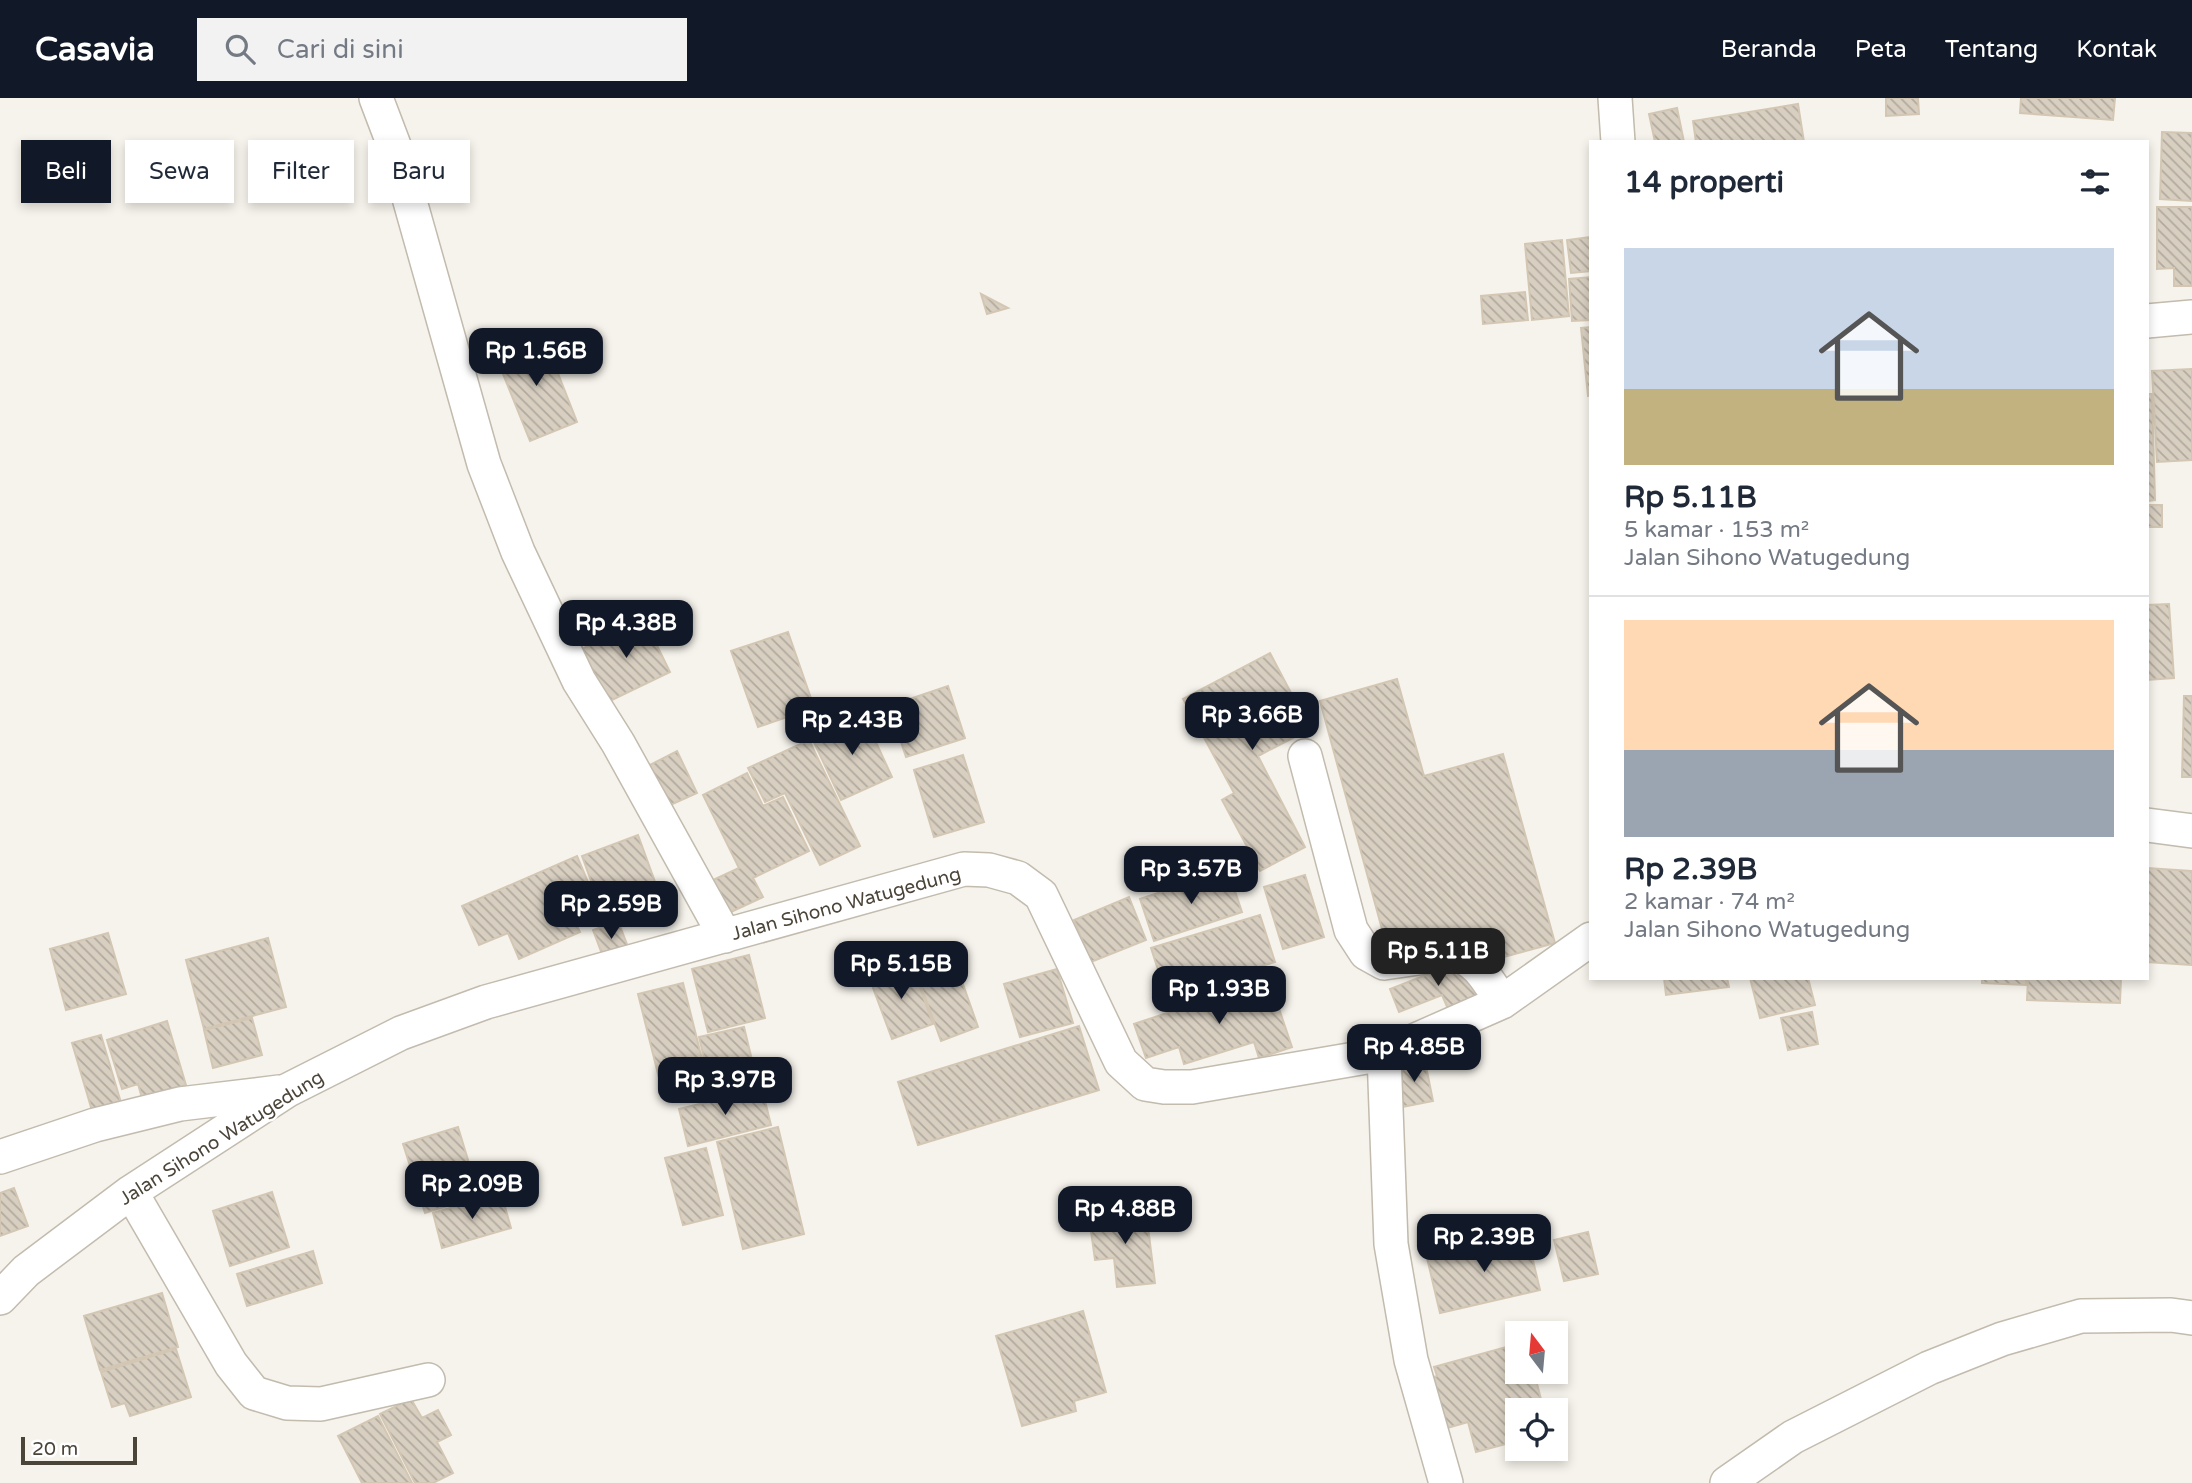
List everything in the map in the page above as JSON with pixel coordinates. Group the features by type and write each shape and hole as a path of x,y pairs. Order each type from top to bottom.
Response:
{"street":[{"path":"376,98 395,148 484,464 518,552 579,681 618,743 725,936"},
{"path":"1615,98 1618,140"},
{"path":"2149,321 2192,317"},
{"path":"1305,756 1351,930 1366,953 1384,963 1453,953 1461,955 1480,967 1502,1003"},
{"path":"2149,825 2192,831"},
{"name":"Jalan Sihono Watugedung","path":"0,1298 26,1271 131,1192 288,1090 401,1033 486,1002 964,869 989,870 1018,878 1041,894 1121,1062 1145,1084 1164,1087 1192,1087 1384,1054 1502,1003 1589,940"},
{"path":"1384,1054 1391,1244 1411,1360 1446,1483"},
{"path":"0,1157 95,1125 180,1104 288,1090"},
{"path":"131,1192 231,1364 254,1393 287,1404 321,1404 428,1380"},
{"path":"1727,1483 1793,1437 1929,1368 2002,1339 2081,1316 2171,1315 2192,1318"}],"building":[{"path":"1886,98 1918,98 1919,114 1886,116"},
{"path":"2021,98 2115,98 2113,120 2020,113"},
{"path":"1798,104 1804,140 1696,140 1693,121"},
{"path":"1677,108 1684,140 1655,140 1649,114"},
{"path":"2162,132 2192,133 2192,201 2160,199"},
{"path":"2157,207 2192,207 2192,286 2174,286 2174,268 2157,269"},
{"path":"1589,237 1589,271 1571,273 1567,240"},
{"path":"1562,240 1569,316 1532,320 1525,244"},
{"path":"1589,277 1589,320 1572,321 1569,279"},
{"path":"1525,292 1528,320 1483,324 1481,296"},
{"path":"981,294 1008,308 987,314"},
{"path":"1589,327 1588,396 1581,328"},
{"path":"543,335 577,422 530,441 495,354"},
{"path":"2192,369 2192,460 2157,462 2152,371"},
{"path":"2149,394 2152,394 2155,500 2149,501"},
{"path":"2149,505 2162,505 2162,527 2149,527"},
{"path":"2169,604 2174,678 2149,680 2149,605"},
{"path":"644,619 670,672 608,702 582,649"},
{"path":"788,632 821,727 794,736 787,717 758,727 731,651"},
{"path":"1270,653 1310,729 1258,756 1305,847 1260,871 1222,800 1234,793 1183,699"},
{"path":"1397,679 1424,776 1503,754 1555,943 1478,964 1470,932 1389,955 1320,701"},
{"path":"948,686 965,738 906,757 889,706"},
{"path":"2184,696 2192,696 2192,777 2182,777"},
{"path":"863,714 892,777 841,800 812,738"},
{"path":"809,740 860,846 820,865 785,793 765,802 748,768"},
{"path":"677,751 697,793 666,807 646,767"},
{"path":"963,755 984,822 934,837 914,770"},
{"path":"747,773 763,806 783,797 809,851 753,878 763,897 729,913 713,880 739,868 703,795"},
{"path":"638,835 662,901 606,922 582,856"},
{"path":"577,856 601,913 576,924 580,932 519,959 508,933 479,945 462,906"},
{"path":"2149,868 2192,871 2192,965 2149,962"},
{"path":"1228,870 1242,912 1154,941 1140,899"},
{"path":"1305,875 1324,937 1283,949 1264,887"},
{"path":"1129,897 1146,940 1091,962 1074,920"},
{"path":"1260,915 1275,962 1166,995 1151,948"},
{"path":"618,921 630,952 605,962 593,930"},
{"path":"108,933 126,994 66,1010 50,949"},
{"path":"268,938 286,1007 204,1029 186,960"},
{"path":"950,947 978,1027 941,1041 912,961"},
{"path":"749,955 765,1018 708,1032 692,969"},
{"path":"1464,960 1479,997 1448,1009 1442,995 1399,1012 1390,989"},
{"path":"911,963 933,1024 892,1039 869,977"},
{"path":"1057,969 1073,1023 1020,1037 1004,984"},
{"path":"1269,979 1292,1047 1259,1058 1254,1042 1184,1064 1179,1047 1146,1058 1134,1024"},
{"path":"1664,980 1727,980 1729,987 1666,995"},
{"path":"1750,980 1809,980 1815,1005 1760,1018"},
{"path":"1982,980 2027,980 2026,985 1982,983"},
{"path":"2028,980 2121,980 2120,1003 2027,1000"},
{"path":"683,983 706,1075 661,1086 638,994"},
{"path":"1812,1012 1818,1044 1788,1050 1781,1018"},
{"path":"252,1018 262,1055 213,1068 204,1030"},
{"path":"167,1021 186,1085 142,1098 138,1084 122,1089 107,1040"},
{"path":"1079,1026 1099,1090 918,1145 898,1082"},
{"path":"744,1027 759,1089 714,1099 699,1037"},
{"path":"101,1035 122,1106 93,1114 72,1043"},
{"path":"1425,1061 1433,1101 1402,1107 1394,1067"},
{"path":"762,1089 771,1125 688,1146 679,1109"},
{"path":"458,1127 479,1196 425,1213 403,1144"},
{"path":"778,1127 804,1234 743,1249 717,1142"},
{"path":"706,1148 723,1215 683,1225 665,1158"},
{"path":"14,1188 28,1226 0,1236 0,1193"},
{"path":"272,1192 289,1247 230,1266 213,1211"},
{"path":"501,1193 511,1228 442,1248 433,1213"},
{"path":"1146,1211 1155,1283 1117,1287 1114,1258 1095,1260 1089,1217"},
{"path":"1588,1232 1598,1274 1564,1281 1554,1240"},
{"path":"1527,1235 1540,1290 1440,1313 1427,1258"},
{"path":"313,1251 322,1283 247,1306 237,1274"},
{"path":"162,1293 178,1347 100,1370 84,1316"},
{"path":"1083,1311 1106,1392 1074,1401 1076,1411 1022,1426 996,1336"},
{"path":"1505,1347 1505,1384 1537,1384 1541,1398 1505,1398 1505,1444 1476,1452 1468,1422 1437,1431 1423,1380 1437,1376 1434,1367"},
{"path":"176,1349 191,1397 130,1416 125,1403 112,1407 101,1372"},
{"path":"411,1399 422,1418 438,1410 451,1435 437,1442 453,1473 433,1483 415,1483 380,1414"},
{"path":"378,1416 412,1483 362,1483 338,1436"}]}
